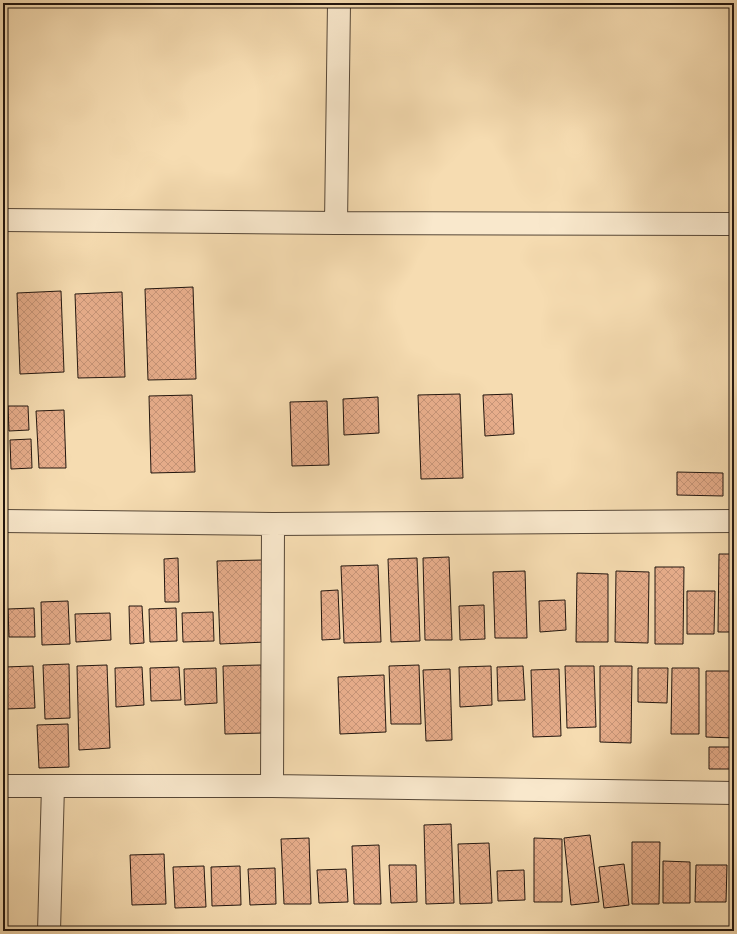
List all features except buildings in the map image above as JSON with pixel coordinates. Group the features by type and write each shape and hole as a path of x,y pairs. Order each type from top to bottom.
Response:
{"street":[{"path":"336,223 339,3"},
{"path":"3,220 734,224"},
{"path":"3,521 273,524 734,521"},
{"path":"272,786 273,524"},
{"path":"3,786 272,786 734,793"},
{"path":"49,931 53,786"}]}
